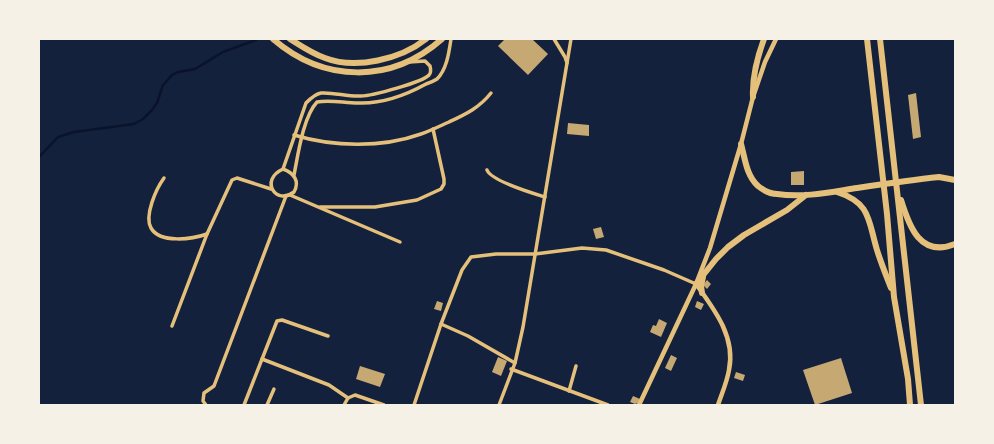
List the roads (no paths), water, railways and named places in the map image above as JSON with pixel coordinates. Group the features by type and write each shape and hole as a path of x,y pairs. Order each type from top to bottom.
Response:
{"highway":[{"path":"274,39 290,52 308,62 336,71 367,72 391,68 408,62 432,48 442,39"},
{"path":"290,39 326,59 360,63 393,57 409,50 426,39"},
{"path":"753,97 752,82 756,61 764,39"},
{"path":"867,39 887,214 894,297 908,379 910,405"},
{"path":"882,39 882,55 921,405"},
{"path":"741,144 750,176 759,187 776,194 806,195 835,192 939,177 955,180"},
{"path":"896,185 910,226 916,237 927,244 937,247 945,247 955,244"},
{"path":"835,192 847,195 859,203 867,213 877,249 894,297"},
{"path":"696,284 716,259 728,247 744,235 787,210 806,195"},
{"path":"702,293 701,286 704,273"}],"street":[{"path":"206,405 203,401 204,393 214,386 288,195 296,188 297,184 294,175 302,138 311,108 317,102 331,100 361,103 379,102 400,97 437,79 444,69 451,39"},
{"path":"554,39 565,57 567,64"},
{"path":"499,405 511,369 515,363 523,327 571,39"},
{"path":"639,405 696,284 710,248 741,144 753,97 765,62 776,39"},
{"path":"272,189 271,184 274,174 283,169 306,103 312,97 321,93 362,96 378,94 397,87 418,82 428,76 431,72 430,66 425,62 408,62"},
{"path":"294,136 339,144 396,141 421,134 468,113 483,103 491,93"},
{"path":"320,207 375,207 417,200 441,189 444,184 444,179 433,129"},
{"path":"283,169 294,175"},
{"path":"486,170 490,176 500,181 545,197"},
{"path":"164,178 154,195 151,207 149,221 152,229 160,236 170,238 195,238 207,234"},
{"path":"172,326 207,234 232,180 237,178 272,189 276,193 288,195 320,207 400,242"},
{"path":"414,405 441,324 462,270 471,257 496,254 535,254 582,248 606,250 664,270 696,284 714,308 730,344 731,359 729,370 718,405"},
{"path":"244,405 280,319 328,336"},
{"path":"441,324 468,336 515,363"},
{"path":"262,360 329,385 348,398"},
{"path":"569,391 576,366"},
{"path":"511,369 608,405"},
{"path":"268,405 274,388"},
{"path":"344,405 348,398 355,395 384,405"}],"waterway":[{"path":"39,157 58,137 74,132 134,124 143,119 152,110 157,103 163,85 172,75 178,72 195,69 223,52 256,40"}]}
